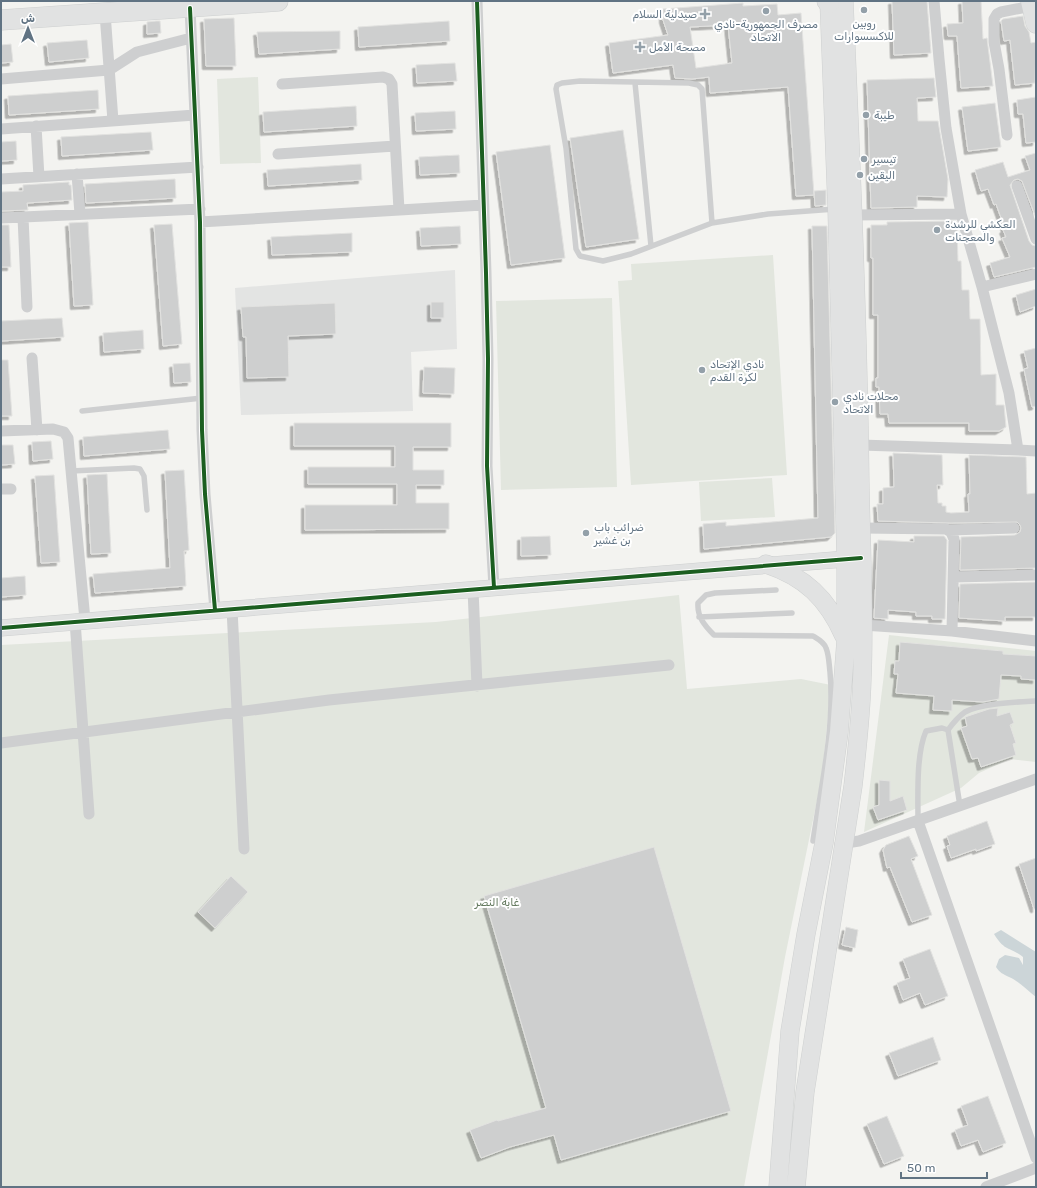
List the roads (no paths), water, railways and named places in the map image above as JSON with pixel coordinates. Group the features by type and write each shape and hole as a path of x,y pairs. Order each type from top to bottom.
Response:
{"highway":[{"path":"1,20 278,1"}],"main road":[{"path":"796,1187 805,1092 813,1034 853,786 862,680 863,625 853,558 861,528 860,445 832,1"},
{"path":"778,1187 790,1031 806,934 818,842 839,732 853,558 845,212"},
{"path":"766,564 796,577 813,590 831,610 846,640"},
{"path":"790,1031 813,1034"}],"street":[{"path":"477,1 488,359 486,460 494,588"},
{"path":"934,1 946,128 961,214 982,287 1009,393 1018,450"},
{"path":"190,8 200,209 202,398 205,494 215,610"},
{"path":"1007,135 1001,83 994,42 994,19 997,14 1001,12 1033,10"},
{"path":"105,13 110,70 112,121"},
{"path":"1,79 110,70 137,52 191,38"},
{"path":"282,84 383,77 389,79 392,84 399,210"},
{"path":"1,129 195,115"},
{"path":"36,126 39,176"},
{"path":"278,154 395,146"},
{"path":"1,179 198,167"},
{"path":"77,174 80,214"},
{"path":"1017,186 1036,239"},
{"path":"200,222 483,205"},
{"path":"1,218 200,209"},
{"path":"845,212 961,214"},
{"path":"24,217 27,306"},
{"path":"982,287 1036,274"},
{"path":"32,358 37,430"},
{"path":"1,431 53,429 64,432 68,438 80,621 83,733 89,814"},
{"path":"860,445 1036,451"},
{"path":"861,528 948,530 1014,528"},
{"path":"948,530 954,539 952,631"},
{"path":"1,628 853,558"},
{"path":"954,577 1036,575"},
{"path":"473,589 477,686"},
{"path":"232,609 244,849"},
{"path":"863,625 952,631 1036,641"},
{"path":"1,743 329,700 477,686 668,665"},
{"path":"818,842 844,844 859,841 1036,778"},
{"path":"918,820 1036,1158"},
{"path":"986,1187 1036,1168"}],"lane":[{"path":"712,223 702,89 698,85 688,83 580,81 557,85 556,89 566,148 576,249 580,256 603,261 630,254 712,223 768,214 845,212"},
{"path":"635,83 651,246"},
{"path":"82,411 202,398"},
{"path":"71,471 140,469 144,476 147,510"},
{"path":"776,590 715,593 706,595 698,603 699,617 707,629 714,635 813,636 822,642 826,647 831,684 828,740 818,842"},
{"path":"699,617 792,613"},
{"path":"960,806 948,730 954,722 967,711 1008,702 1036,701"},
{"path":"918,820 918,777 926,731 935,728 948,730"}],"place":[{"name":"روبين للاكسسوارات","path":"864,10"},
{"name":"مصرف الجمهورية-نادي الاتحاد","path":"766,11"},
{"name":"صيدلية السلام","path":"705,14"},
{"name":"مصحة الأمل","path":"640,47"},
{"name":"طيبة","path":"866,115"},
{"name":"تيسير","path":"864,159"},
{"name":"اليقين","path":"860,175"},
{"name":"العكشي للرشدة والمعجنات","path":"937,230"},
{"name":"نادي الإتحاد لكرة القدم","path":"702,370"},
{"name":"محلات نادي الاتحاد","path":"835,402"},
{"name":"ضرائب باب بن غشير","path":"586,533"}],"park label":[{"name":"غابة النصر","path":"497,902"}]}
